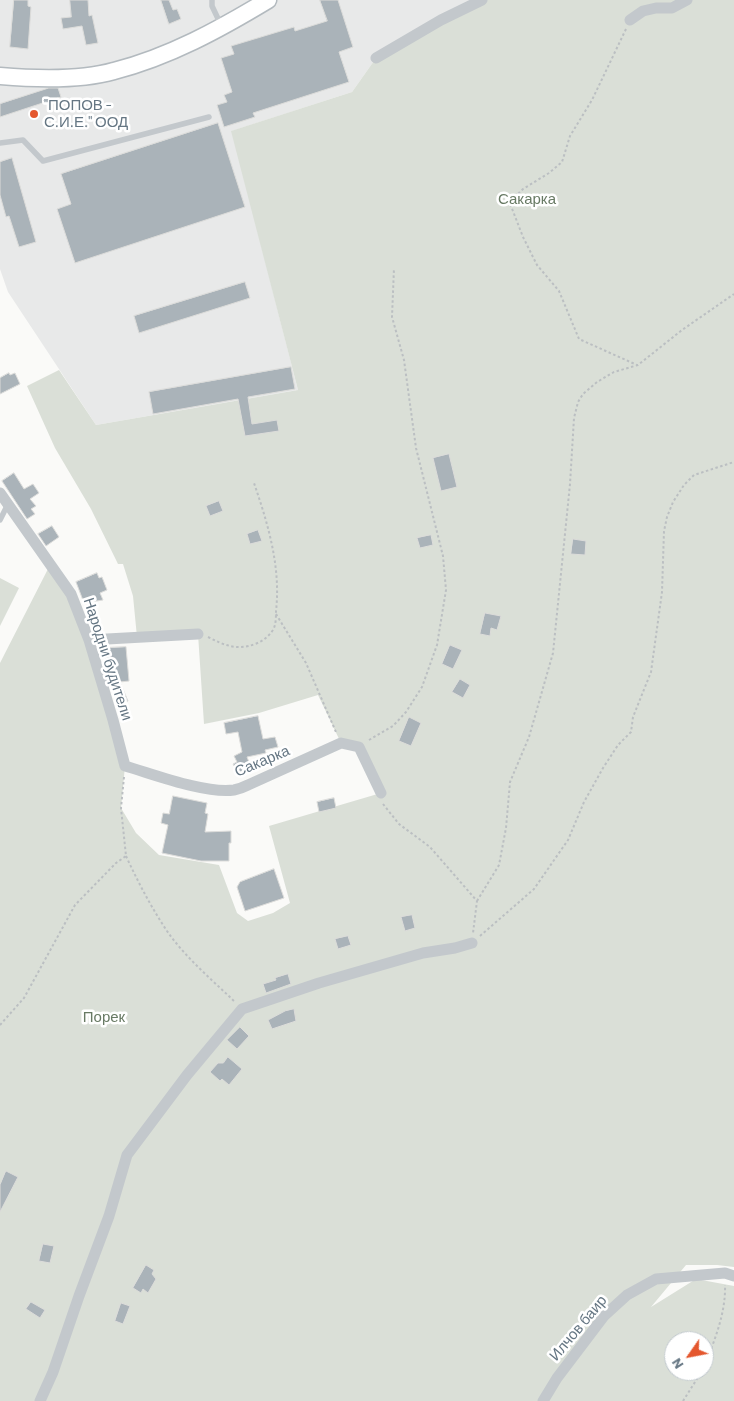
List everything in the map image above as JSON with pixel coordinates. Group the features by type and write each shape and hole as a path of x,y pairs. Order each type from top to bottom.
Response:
{"main road":[{"path":"0,76 20,78 75,77 113,72 195,41 268,0"}],"street":[{"path":"376,58 441,20 482,0"},
{"path":"630,20 643,11 656,8 672,8 687,0"},
{"name":"Народни будители","path":"0,493 71,594 89,640 125,766"},
{"path":"89,640 198,634"},
{"path":"341,743 359,747 381,794"},
{"name":"Сакарка","path":"125,766 192,785 216,790 234,790 341,743"},
{"path":"40,1401 53,1372 109,1216 127,1155 187,1075 242,1009 423,953 455,948 472,942"},
{"name":"Илчов баир","path":"543,1401 557,1378 604,1316 627,1295 656,1279 729,1274"}],"lane":[{"path":"212,0 212,6 222,27"},
{"path":"0,143 23,140 44,161 209,117"},
{"path":"0,520 8,504"}],"path":[{"path":"630,20 592,100 570,136 562,162 549,173 523,189 514,198 511,206 523,237 537,265 559,291 579,339 638,365"},
{"path":"359,747 392,726 406,712 422,687 437,645 446,590 443,556 416,448 404,360 392,317 394,268"},
{"path":"472,942 477,901 499,865 506,828 510,782 528,738 553,653 570,484 574,418 578,402 583,394 614,372 638,365 682,330 734,294"},
{"path":"472,942 534,889 568,840 584,802 618,745 631,732 633,717 652,672 662,592 664,530 667,517 673,502 684,485 694,475 734,462"},
{"path":"198,634 223,645 245,648 264,640 274,628 278,598 276,562 267,522 254,483"},
{"path":"276,614 306,664 341,743"},
{"path":"125,766 122,808 126,856 139,884 168,932 197,966 242,1009"},
{"path":"381,794 384,805 399,824 430,848 477,901"},
{"path":"0,1025 24,998 75,905 116,863 126,856"},
{"path":"714,1340 729,1274"},
{"path":"683,1401 696,1381"}],"shaded area":[{"path":"0,0 482,0 376,58 352,92 232,131 298,390 96,425 8,292 0,269"}],"green space":[{"name":"Порек","path":"482,0 734,0 734,1267 686,1265 651,1307 696,1279 734,1286 734,1401 0,1401 0,663 50,565 71,594 125,766 121,808 136,833 159,855 219,865 237,913 248,921 273,913 290,903 269,826 381,793 359,747 341,743 318,695 259,713 204,724 198,634 137,637 133,596 123,564 118,564 91,509 55,448 27,386 59,370 96,425 298,390 231,131 352,92 376,58"},
{"path":"0,578 19,588 0,626"}],"building":[{"path":"14,0 28,0 28,6 31,7 28,49 10,47"},
{"path":"70,0 88,0 89,16 92,15 98,43 86,45 82,26 63,29 61,18 71,17"},
{"path":"161,0 169,0 173,10 177,9 181,19 169,24"},
{"path":"320,0 338,0 353,47 339,52 349,82 253,113 255,117 224,127 217,105 227,102 224,95 232,92 221,58 234,54 231,46 294,27 295,31 327,21"},
{"path":"49,88 58,88 61,97 0,117 0,104"},
{"path":"218,123 245,207 75,263 57,209 71,204 61,174"},
{"path":"12,158 36,242 19,247 9,216 6,217 0,195 0,162"},
{"path":"245,282 250,298 139,333 134,316"},
{"path":"291,367 295,389 248,397 252,424 277,420 279,431 245,436 238,399 153,414 149,392"},
{"path":"9,373 10,375 15,373 20,384 0,394 0,378"},
{"path":"449,454 457,487 441,491 433,458"},
{"path":"14,473 24,489 33,484 39,493 30,499 36,506 31,509 35,514 27,519 2,481"},
{"path":"219,501 223,511 210,516 206,506"},
{"path":"52,526 59,537 46,546 38,534"},
{"path":"258,530 262,541 250,544 247,534"},
{"path":"431,535 433,545 420,548 417,538"},
{"path":"573,539 586,541 585,555 571,554"},
{"path":"97,573 99,578 102,577 107,590 100,593 103,600 84,603 76,582"},
{"path":"485,613 501,616 497,630 491,628 490,636 480,634"},
{"path":"450,645 462,650 453,669 442,664"},
{"path":"126,647 129,681 120,682 128,701 119,704 107,675 105,648"},
{"path":"460,679 470,685 463,698 452,692"},
{"path":"258,716 263,739 275,737 278,747 265,750 266,753 247,757 251,767 238,773 233,764 237,762 234,756 242,752 238,732 226,734 224,723"},
{"path":"409,717 421,723 411,746 399,741"},
{"path":"173,796 207,803 205,813 208,814 205,832 231,831 229,861 201,861 162,853 168,825 161,823 163,813 169,814"},
{"path":"334,798 336,808 319,812 317,802"},
{"path":"274,869 284,898 245,911 237,887 240,882"},
{"path":"412,915 415,928 405,931 401,917"},
{"path":"348,936 351,945 338,949 335,939"},
{"path":"288,974 291,984 266,993 263,984"},
{"path":"294,1009 296,1021 272,1029 268,1020 285,1011"},
{"path":"240,1027 249,1036 237,1049 227,1040"},
{"path":"228,1057 242,1069 229,1085 222,1079 220,1081 210,1072 218,1063 223,1063"},
{"path":"6,1171 18,1177 0,1212 0,1185"},
{"path":"43,1244 54,1246 50,1263 39,1261"},
{"path":"146,1265 154,1270 152,1274 156,1279 148,1293 143,1289 141,1293 133,1288"},
{"path":"31,1302 45,1310 40,1318 26,1309"},
{"path":"121,1303 130,1306 123,1324 115,1321"}],"place":[{"name":"\"ПОПОВ - С.И.Е.\" ООД","path":"34,114"}]}
